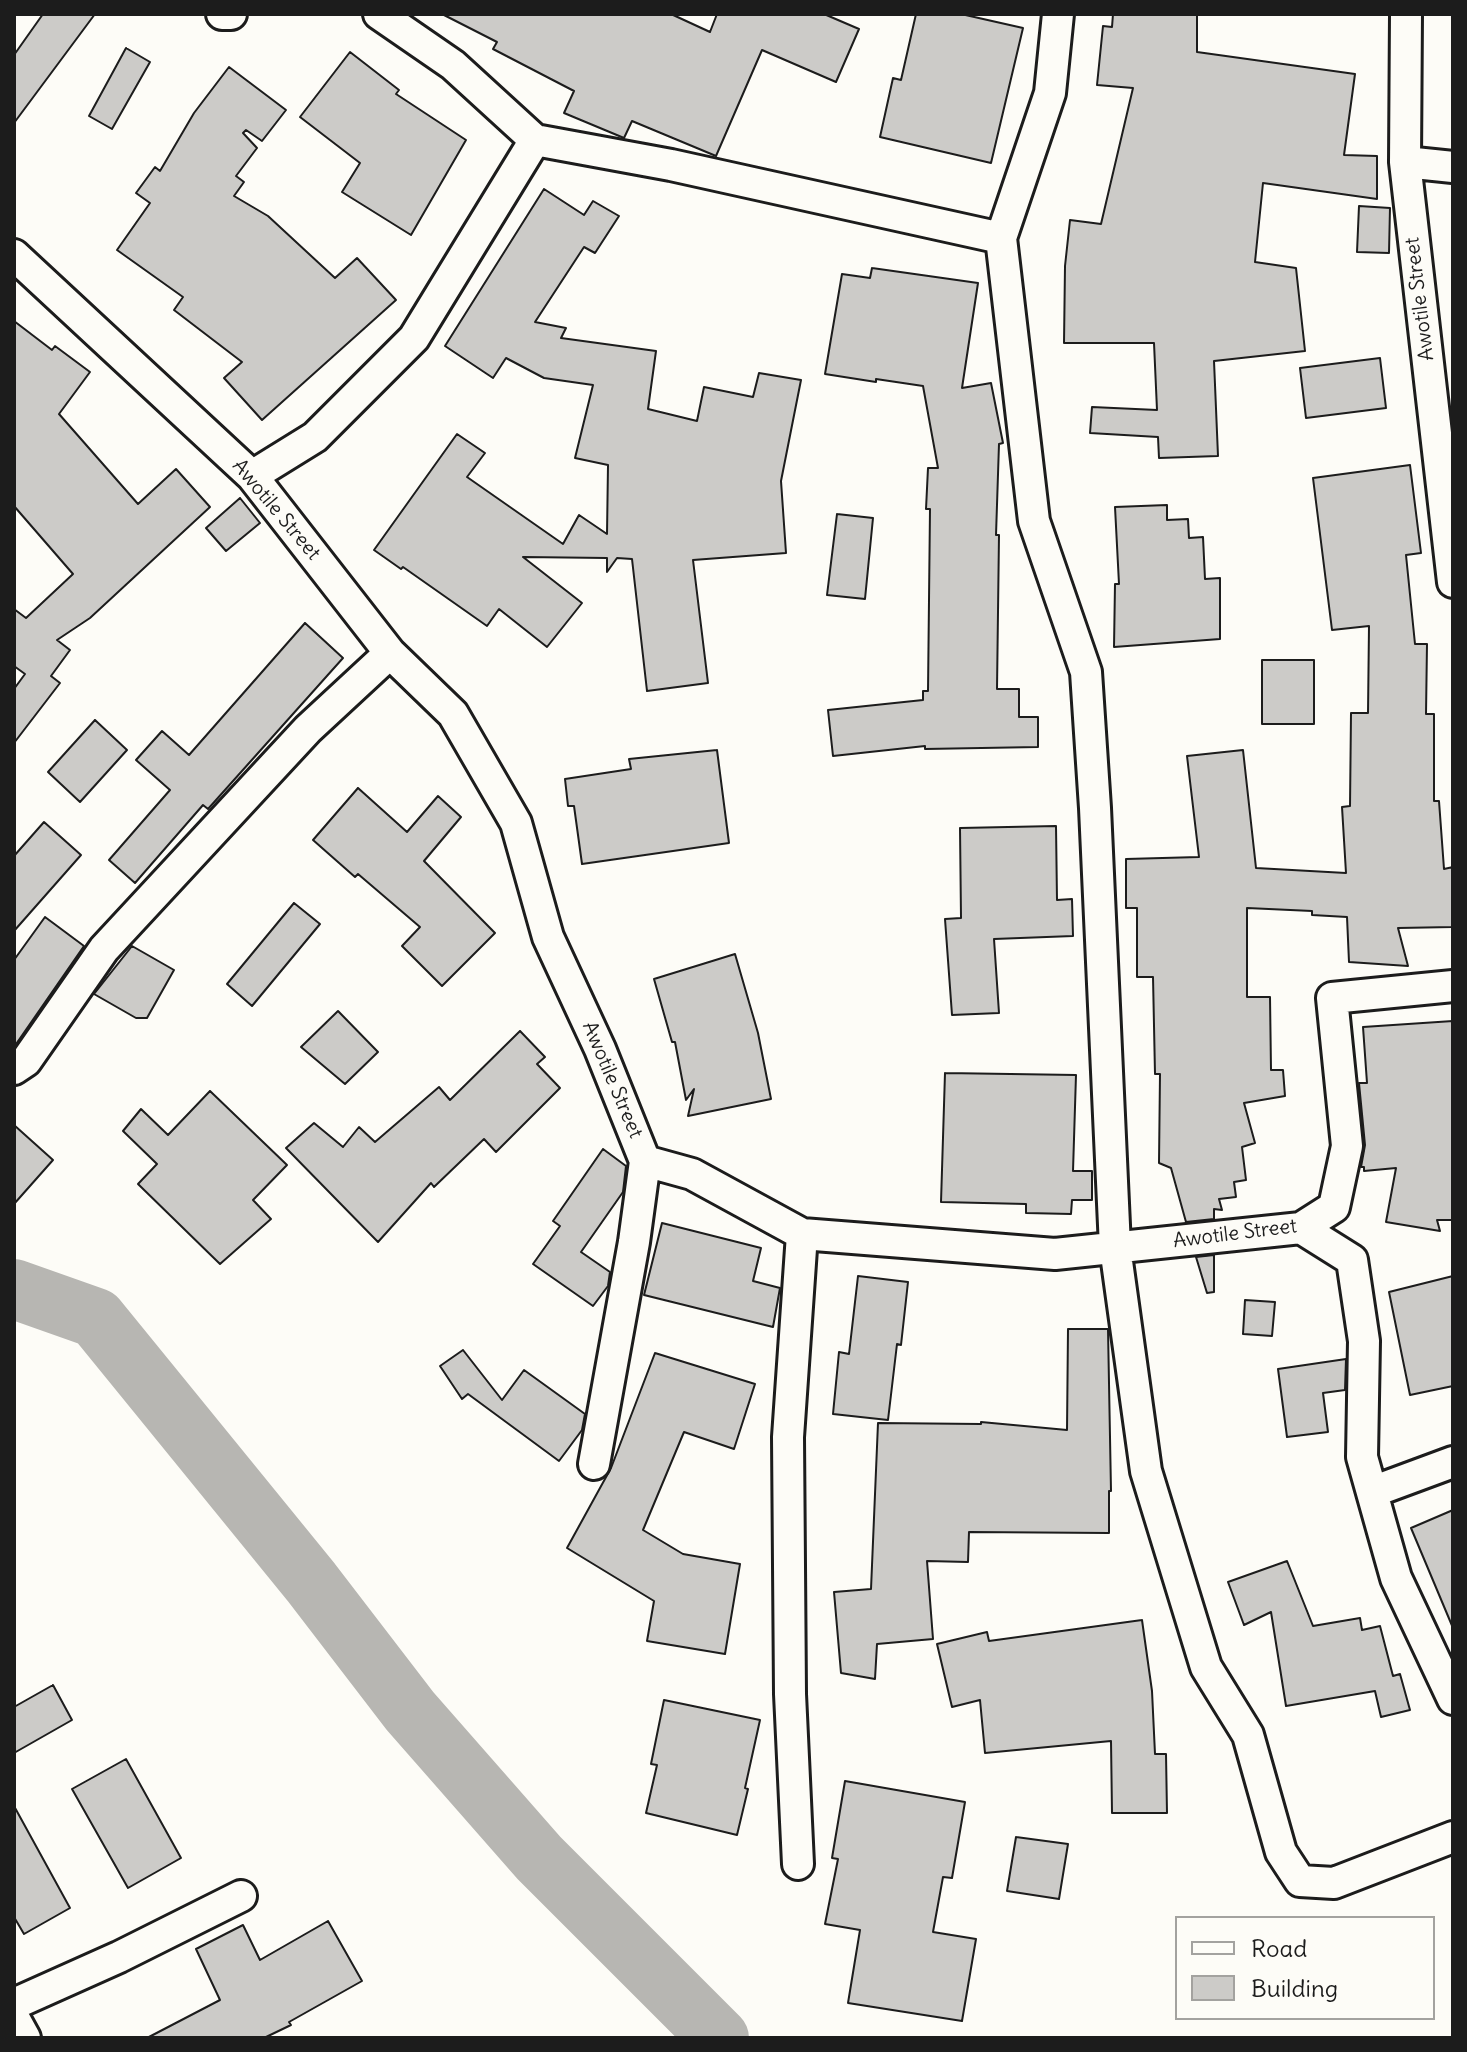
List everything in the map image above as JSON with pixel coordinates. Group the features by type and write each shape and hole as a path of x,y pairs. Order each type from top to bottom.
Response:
{"street":[{"path":"222,14 231,14"},
{"path":"379,14 453,65 535,140 671,165 1001,238"},
{"path":"1058,14 1050,93 1001,238 1034,521 1086,672 1115,1247 1146,1471 1206,1667 1248,1735 1281,1852 1300,1881 1334,1883 1453,1837"},
{"name":"Awotile Street","path":"1406,14 1405,162 1453,582"},
{"path":"252,476 315,437 414,338 535,140"},
{"path":"1405,162 1453,167"},
{"name":"Awotile Street","path":"14,255 252,476 390,653 453,714 516,823 548,937 600,1049 645,1161 692,1174 802,1234 1055,1254 1301,1228 1334,1207 1347,1146 1332,998 1453,986"},
{"path":"14,1069 26,1061 104,949 308,729 390,653"},
{"path":"594,1464 634,1242 645,1161"},
{"path":"1301,1228 1352,1260 1364,1341 1362,1457 1396,1578 1453,1699"},
{"path":"798,1864 790,1694 788,1437 802,1234"},
{"path":"1372,1492 1453,1462"},
{"path":"14,2004 119,1957 241,1896"},
{"path":"14,2018 25,2038"}],"building":[{"path":"43,14 95,14 14,123 14,55"},
{"path":"442,14 671,14 710,32 717,14 824,14 859,29 836,82 762,50 716,156 632,121 624,138 564,113 574,91 493,49 497,42"},
{"path":"916,14 961,14 1023,28 991,163 880,137 893,78 901,80"},
{"path":"1113,14 1197,14 1197,52 1355,74 1344,155 1377,156 1377,199 1263,183 1255,262 1296,268 1305,351 1214,361 1218,456 1159,458 1158,437 1090,433 1092,407 1157,410 1154,343 1064,343 1065,266 1070,220 1101,224 1133,88 1097,85 1103,26 1112,27"},
{"path":"126,48 150,62 112,129 89,116"},
{"path":"350,52 399,90 396,94 466,140 411,235 342,192 360,163 300,117"},
{"path":"229,67 286,110 262,141 246,130 243,133 257,148 236,176 244,182 234,196 268,216 335,278 357,258 396,300 262,420 224,378 242,362 174,310 183,297 117,250 150,203 136,193 155,167 160,171 194,113"},
{"path":"544,189 584,215 593,201 619,216 595,253 584,247 535,322 566,328 561,338 656,351 648,409 697,421 704,387 753,397 759,373 801,380 781,481 786,553 693,560 708,683 647,691 632,559 617,558 607,572 607,558 523,557 582,603 547,647 499,609 487,626 374,550 457,434 485,453 467,477 563,544 579,515 607,534 608,465 575,458 593,385 544,378 506,358 493,378 445,346"},
{"path":"1359,206 1390,208 1389,253 1357,252"},
{"path":"872,268 978,283 962,388 991,383 1003,443 999,444 996,535 999,535 997,689 1019,689 1019,717 1038,717 1038,747 925,749 925,746 833,756 828,710 923,700 923,691 928,691 930,509 926,509 928,468 938,468 923,386 825,374 842,274 870,278"},
{"path":"14,321 52,350 55,346 90,372 59,414 138,504 176,469 210,507 90,618 57,640 70,650 51,676 60,683 14,743 14,689 25,674 14,666 14,609 26,618 73,574 14,506"},
{"path":"1380,358 1386,408 1306,418 1300,368"},
{"path":"1410,465 1421,553 1406,555 1415,644 1427,644 1426,714 1434,714 1434,801 1439,801 1444,869 1453,867 1453,927 1398,928 1408,966 1349,962 1347,917 1312,915 1312,911 1247,908 1247,997 1270,997 1271,1070 1283,1070 1285,1096 1244,1103 1255,1143 1242,1147 1246,1180 1234,1182 1236,1197 1219,1199 1222,1210 1214,1209 1214,1219 1186,1222 1171,1168 1159,1163 1160,1074 1155,1074 1153,977 1137,977 1137,908 1126,908 1126,859 1199,857 1187,756 1243,750 1256,868 1346,873 1342,807 1350,806 1351,713 1368,713 1369,626 1332,630 1313,478"},
{"path":"240,498 260,523 226,551 206,528"},
{"path":"1167,505 1167,520 1188,519 1189,538 1203,537 1205,579 1220,578 1220,639 1114,647 1115,584 1119,584 1115,507"},
{"path":"837,514 873,518 865,599 827,595"},
{"path":"305,623 343,658 208,809 203,805 135,883 109,860 170,790 136,760 162,731 189,755"},
{"path":"1262,660 1314,660 1314,724 1262,724"},
{"path":"95,720 127,750 80,802 48,772"},
{"path":"717,750 729,843 582,864 574,806 568,806 565,779 631,769 629,759"},
{"path":"358,788 407,832 438,796 461,817 424,861 495,933 442,986 402,946 420,927 313,840"},
{"path":"44,822 81,855 14,931 14,856"},
{"path":"1056,826 1057,900 1072,899 1073,936 994,939 999,1013 952,1015 945,919 961,918 960,828"},
{"path":"294,903 320,924 252,1006 227,984"},
{"path":"45,917 84,946 14,1047 14,960"},
{"path":"132,946 174,970 147,1018 136,1018 94,994"},
{"path":"735,954 758,1033 771,1099 688,1116 694,1089 686,1100 675,1042 672,1042 654,979"},
{"path":"338,1011 378,1052 345,1084 301,1047"},
{"path":"1453,1021 1453,1220 1437,1220 1440,1231 1386,1222 1396,1168 1364,1171 1361,1167 1365,1145 1359,1083 1367,1083 1363,1027"},
{"path":"520,1031 545,1057 537,1064 560,1088 496,1152 484,1139 434,1187 431,1183 378,1242 286,1148 314,1123 343,1147 359,1127 375,1142 439,1087 450,1100"},
{"path":"945,1073 1076,1075 1073,1171 1092,1171 1092,1200 1072,1200 1071,1214 1026,1213 1026,1204 941,1202"},
{"path":"210,1091 287,1165 253,1200 271,1219 220,1264 138,1184 157,1164 123,1131 141,1109 168,1135"},
{"path":"14,1125 53,1160 14,1204"},
{"path":"603,1149 626,1166 623,1192 581,1252 610,1272 608,1286 593,1306 533,1264 560,1226 553,1221"},
{"path":"662,1223 761,1248 753,1281 780,1288 773,1327 644,1295"},
{"path":"1214,1255 1214,1292 1207,1293 1196,1257"},
{"path":"858,1276 908,1282 888,1420 833,1414 839,1352 849,1354"},
{"path":"1453,1276 1453,1386 1410,1395 1389,1292"},
{"path":"1245,1300 1275,1302 1272,1336 1243,1334"},
{"path":"1068,1329 1108,1329 1109,1533 969,1532 968,1562 927,1561 933,1639 877,1644 875,1679 841,1673 834,1592 871,1589 878,1423 981,1422 1067,1430"},
{"path":"463,1350 502,1400 524,1370 585,1414 582,1430 559,1461 468,1394 462,1399 440,1366"},
{"path":"655,1353 755,1384 734,1449 684,1432 643,1530 683,1554 740,1564 725,1654 647,1641 654,1601 567,1548 611,1468"},
{"path":"1346,1359 1345,1390 1323,1393 1328,1432 1287,1437 1278,1369"},
{"path":"1453,1510 1453,1628 1411,1528"},
{"path":"1287,1561 1313,1626 1360,1618 1362,1630 1380,1626 1393,1676 1400,1674 1410,1710 1381,1717 1375,1691 1286,1706 1271,1612 1244,1625 1228,1582"},
{"path":"1142,1620 1152,1691 1155,1754 1166,1754 1167,1813 1112,1813 1111,1741 985,1753 980,1700 952,1707 937,1644 987,1632 989,1641"},
{"path":"53,1685 72,1720 14,1753 14,1707"},
{"path":"664,1700 760,1720 737,1835 646,1813 657,1765 651,1764"},
{"path":"126,1759 181,1858 128,1888 72,1789"},
{"path":"845,1781 965,1802 952,1878 943,1877 933,1932 976,1939 962,2021 848,2003 860,1930 825,1924 838,1859 832,1858"},
{"path":"14,1806 70,1908 24,1934 14,1917"},
{"path":"1016,1837 1068,1844 1059,1899 1007,1891"},
{"path":"328,1921 362,1981 264,2038 147,2038 220,2000 196,1949 243,1925 260,1960"}],"waterway":[{"path":"14,1289 96,1318 311,1582 410,1711 539,1858 719,2038"}]}
